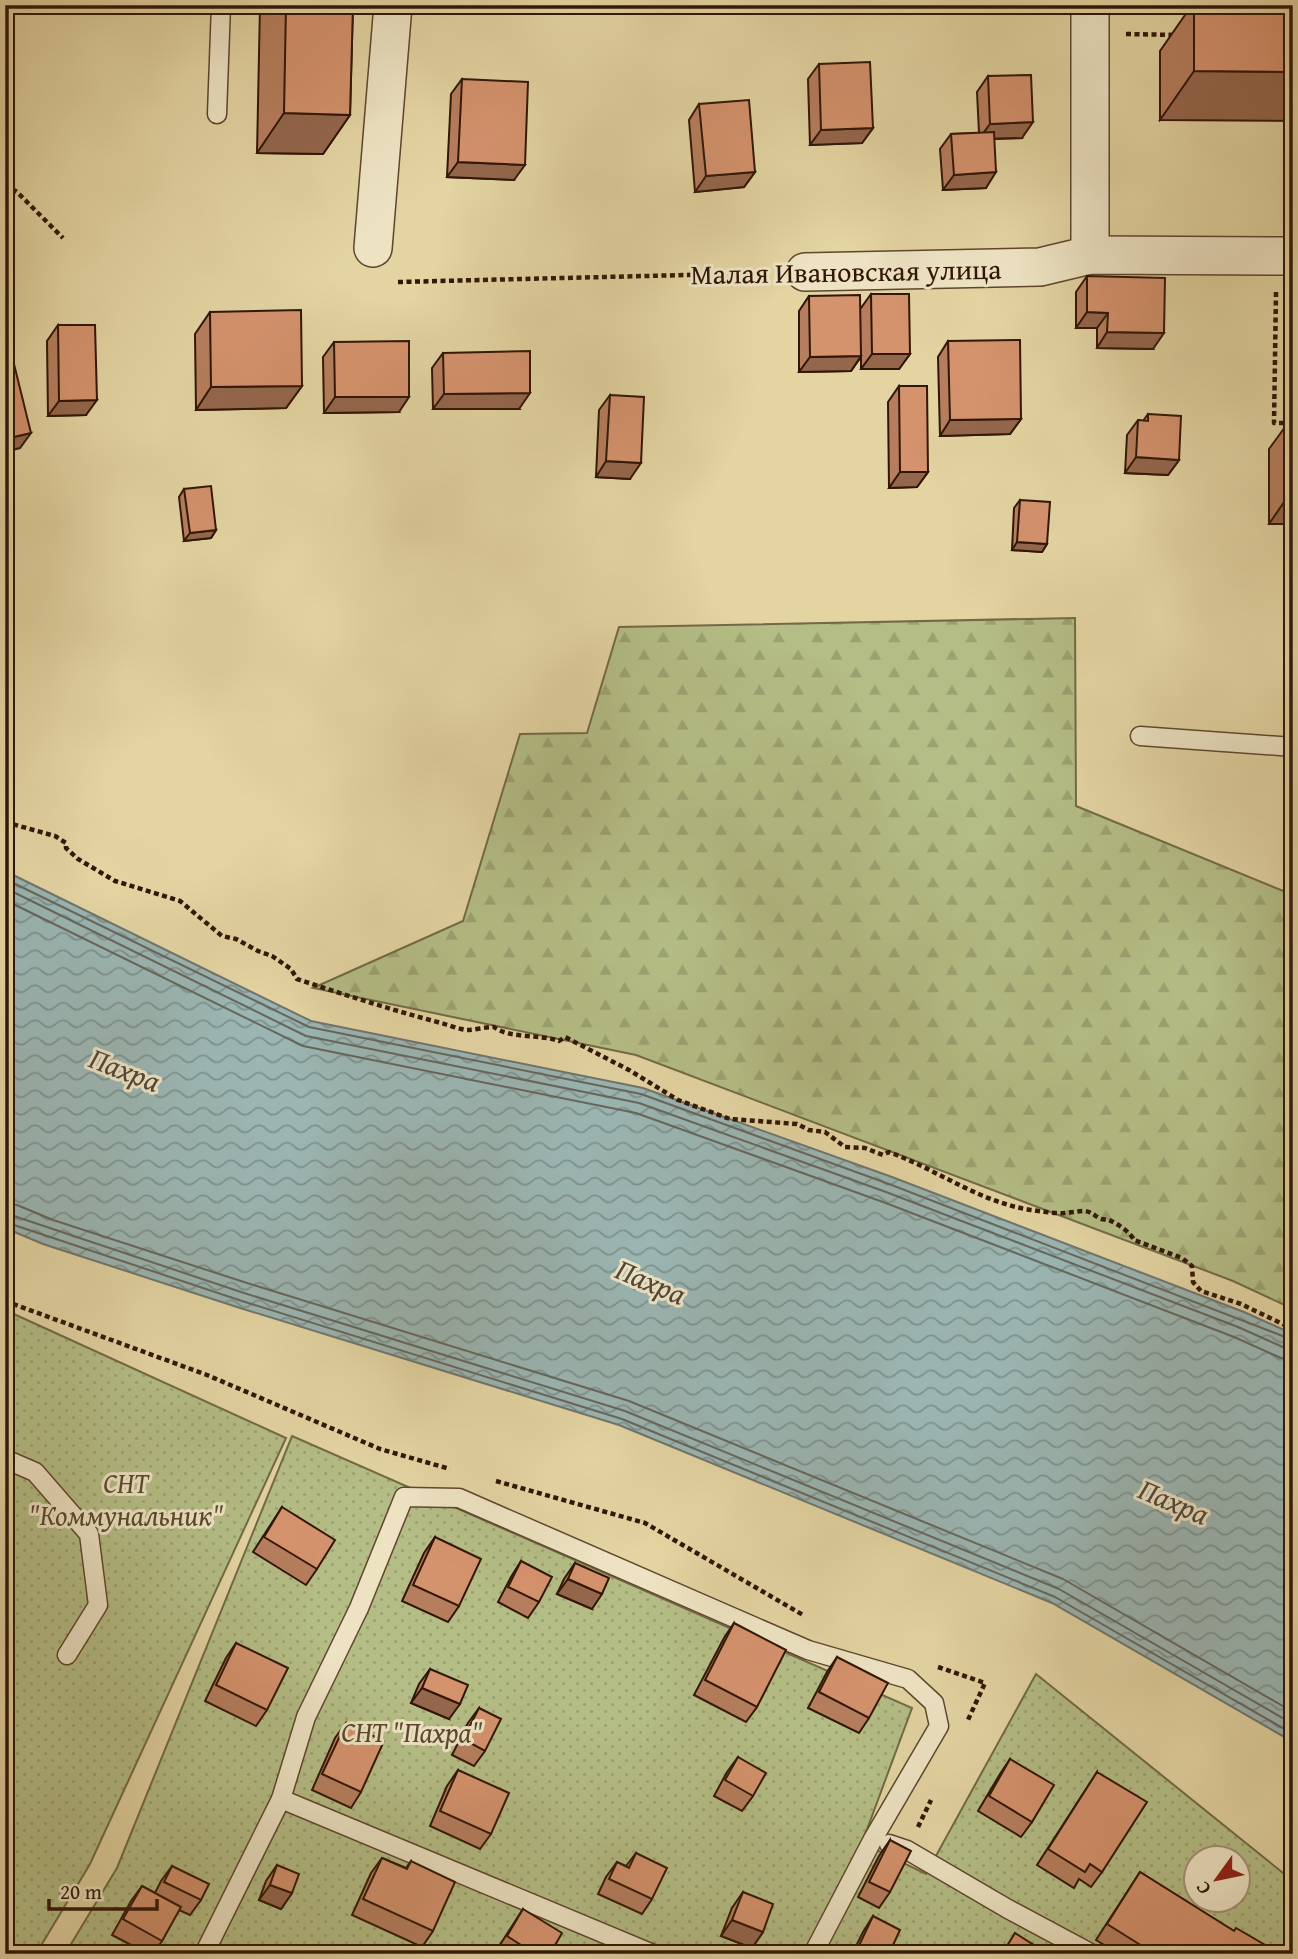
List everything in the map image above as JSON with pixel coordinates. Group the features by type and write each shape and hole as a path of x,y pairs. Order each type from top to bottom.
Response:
{"street":[{"path":"373,248 393,5"},
{"path":"1090,20 1090,255"},
{"name":"Малая Ивановская улица","path":"805,272 1040,267 1090,255 1284,256"}],"lane":[{"path":"217,114 220,5"},
{"path":"1140,736 1293,747"},
{"path":"5,1459 35,1472 89,1534 98,1605 67,1655"},
{"path":"204,1954 281,1799 306,1717 359,1608 404,1497 459,1498 808,1650 908,1679 934,1703 939,1726 873,1839 813,1954"},
{"path":"281,1799 653,1954"},
{"path":"889,1844 907,1850 1092,1954"}],"path":[{"path":"1090,20 1185,35"},
{"path":"5,185 17,192 63,238"},
{"path":"1284,256 1274,423 1293,423"},
{"name":"Малая Ивановская улица","path":"398,282 805,272"},
{"path":"5,822 55,836 66,843 66,848 78,859 115,881 180,901 222,936 236,939 272,956 290,969 297,979 356,997 369,1004 468,1030 494,1027 496,1030 545,1036 559,1041 565,1037 629,1070 678,1100 730,1119 797,1124 809,1130 825,1132 845,1147 865,1148 883,1155 889,1152 951,1182 960,1183 971,1193 1009,1206 1059,1214 1086,1211 1095,1214 1098,1218 1110,1220 1134,1240 1182,1258 1192,1266 1193,1282 1202,1291 1241,1304 1293,1329"}],"green space":[{"path":"1075,618 1076,806 1293,895 1293,1309 1233,1281 636,1055 313,988 463,921 520,734 587,733 619,627"},
{"name":"СНТ \"Коммунальник\"","path":"5,1310 286,1438 90,1864 36,1954 5,1954"},
{"name":"СНТ \"Пахра\"","path":"292,1436 912,1708 862,1843 926,1874 1036,1674 1246,1843 1182,1843 1182,1913 1252,1913 1252,1848 1293,1881 1293,1954 65,1954 117,1868"}],"water":[{"name":"Пахра","path":"5,871 311,1021 643,1088 892,1177 1244,1312 1293,1334 1293,1742 1052,1603 619,1425 240,1308 43,1244 5,1228"}],"building":[{"path":"286,5 353,5 350,115 284,113"},
{"path":"1194,5 1293,5 1293,72 1194,71"},
{"path":"870,62 873,128 821,130 819,64"},
{"path":"1031,75 1033,122 990,124 988,76"},
{"path":"462,79 528,82 525,165 458,162"},
{"path":"749,100 755,172 706,176 699,104"},
{"path":"994,132 996,172 954,175 951,134"},
{"path":"1087,276 1165,278 1164,333 1107,332 1108,313 1087,312"},
{"path":"871,294 909,294 910,354 872,354"},
{"path":"860,295 861,356 810,357 809,296"},
{"path":"301,310 302,386 211,387 210,312"},
{"path":"58,325 95,325 97,400 59,401"},
{"path":"1020,340 1021,419 950,420 948,341"},
{"path":"409,341 409,397 335,397 334,342"},
{"path":"530,351 530,393 444,394 443,353"},
{"path":"12,356 31,433 5,439 5,357"},
{"path":"899,386 927,386 928,472 900,472"},
{"path":"610,395 644,397 641,463 606,461"},
{"path":"1148,414 1181,416 1179,460 1136,457 1138,420 1148,421"},
{"path":"211,486 216,530 190,533 184,489"},
{"path":"1020,500 1050,502 1047,544 1017,542"},
{"path":"282,1507 335,1540 317,1569 264,1537"},
{"path":"435,1537 481,1559 459,1606 413,1585"},
{"path":"521,1561 552,1577 539,1602 508,1587"},
{"path":"575,1563 609,1578 602,1594 568,1579"},
{"path":"734,1623 786,1650 757,1707 705,1680"},
{"path":"236,1643 288,1668 267,1710 216,1685"},
{"path":"837,1657 888,1683 869,1718 819,1692"},
{"path":"430,1669 468,1685 460,1704 422,1688"},
{"path":"479,1708 501,1719 485,1751 463,1739"},
{"path":"346,1723 384,1741 361,1792 322,1774"},
{"path":"738,1757 766,1773 753,1796 725,1780"},
{"path":"1010,1759 1054,1785 1032,1822 989,1796"},
{"path":"458,1770 509,1793 491,1834 440,1811"},
{"path":"1097,1772 1147,1802 1102,1872 1090,1864 1085,1872 1048,1849"},
{"path":"890,1840 911,1851 890,1892 869,1882"},
{"path":"636,1853 667,1868 652,1899 609,1879 617,1862 629,1868"},
{"path":"382,1858 407,1869 411,1861 455,1882 433,1931 363,1899"},
{"path":"277,1865 299,1874 292,1893 270,1885"},
{"path":"172,1866 209,1884 201,1900 164,1882"},
{"path":"1140,1872 1182,1898 1182,1913 1205,1913 1234,1931 1236,1928 1281,1954 1155,1954 1107,1924"},
{"path":"142,1886 181,1907 162,1941 123,1919"},
{"path":"743,1892 773,1904 763,1932 732,1920"},
{"path":"523,1909 562,1933 550,1954 535,1954 507,1936"},
{"path":"873,1916 900,1930 889,1954 855,1954"},
{"path":"1015,1933 1048,1954 1002,1954"}]}
